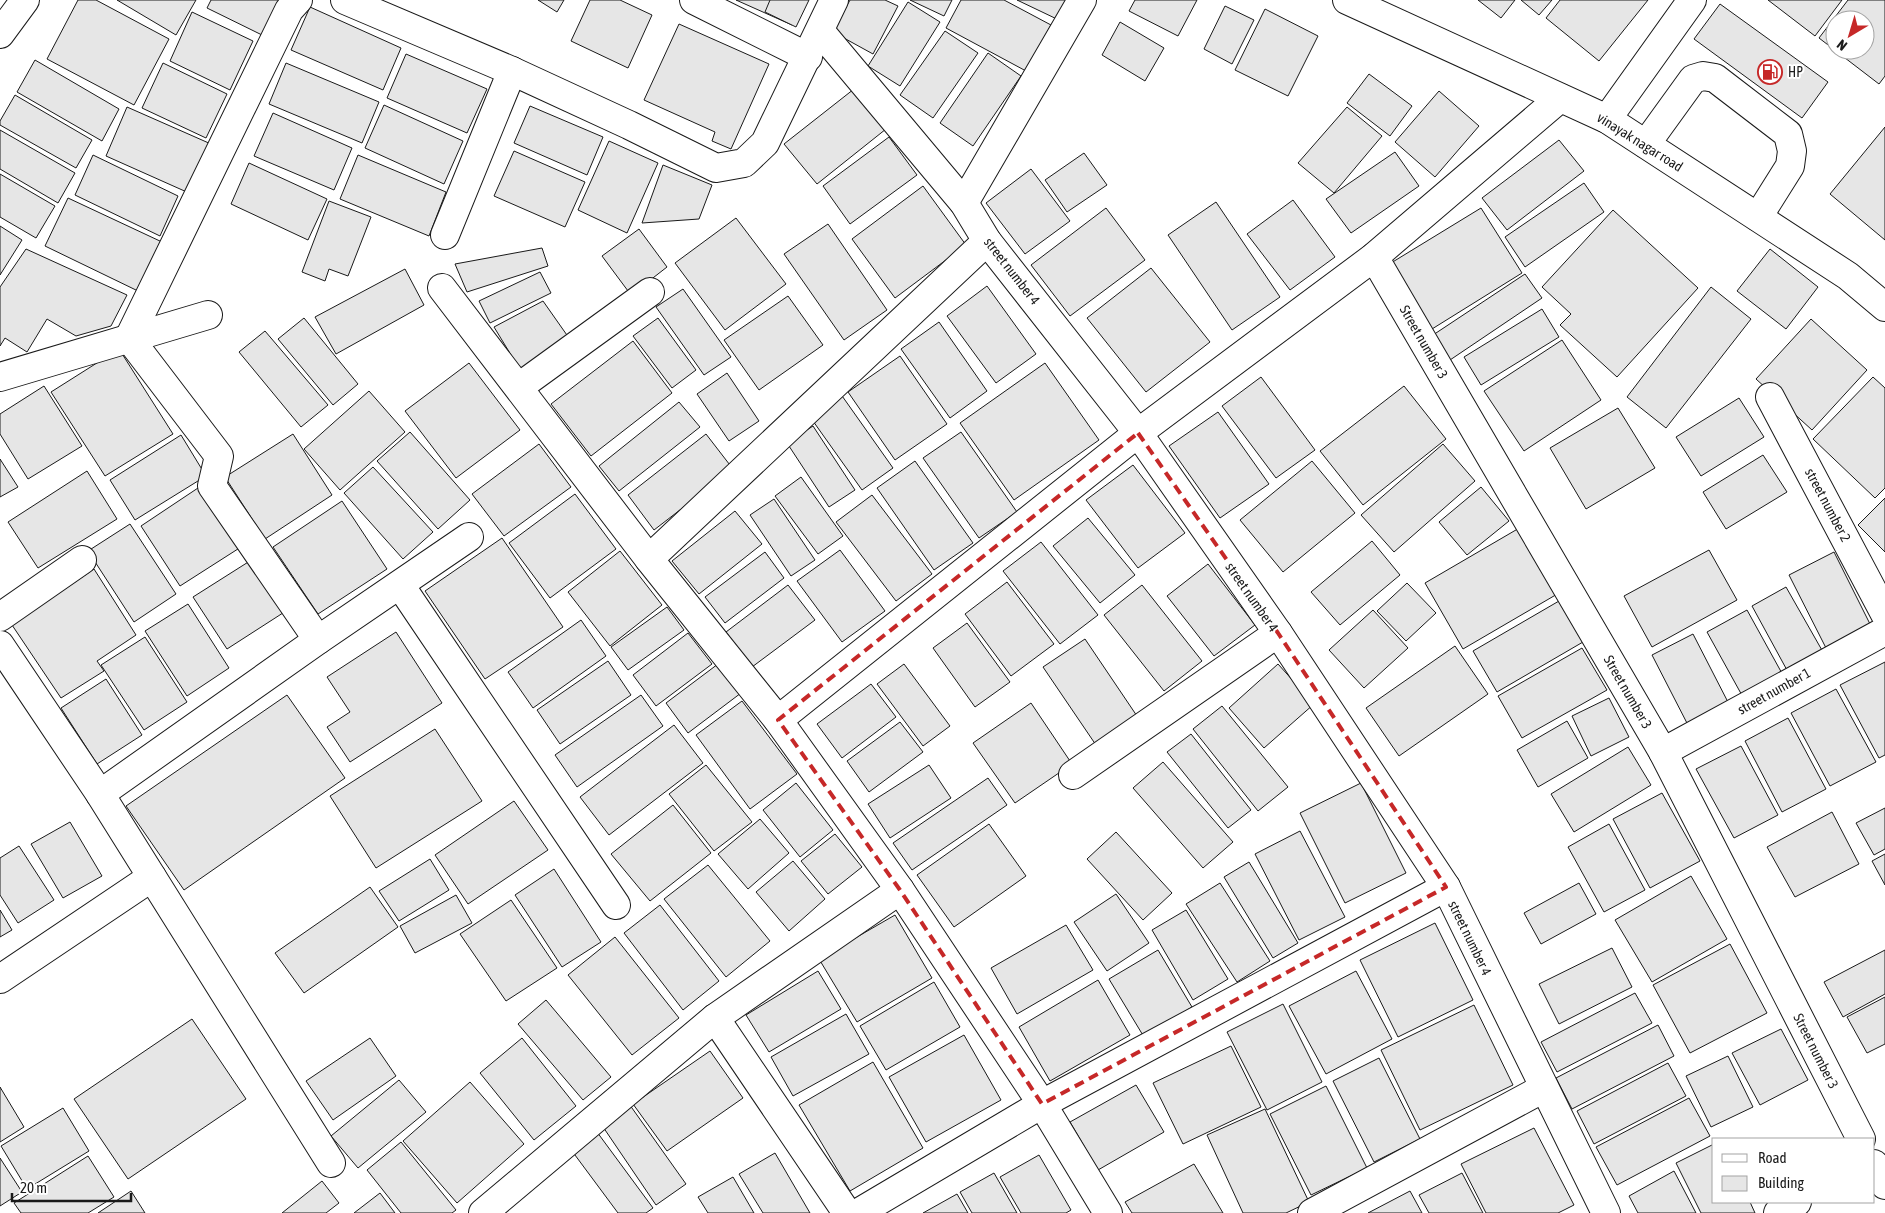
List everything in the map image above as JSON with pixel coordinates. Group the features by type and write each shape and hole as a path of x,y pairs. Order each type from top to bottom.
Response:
{"street":[{"path":"0,34 26,0"},
{"path":"129,338 289,10 298,0"},
{"path":"345,0 512,71 716,168 744,163 765,143 834,0"},
{"path":"694,0 808,57"},
{"path":"964,202 1082,0"},
{"name":"vinayak nagar road","path":"1348,0 1607,119 1848,276 1885,307"},
{"path":"1607,119 1692,0"},
{"name":"street number 4","path":"820,31 964,202 987,241 1138,432 1278,633 1446,887 1606,1213"},
{"path":"445,235 512,71"},
{"path":"1646,144 1693,79 1703,76 1714,78 1788,134 1792,151 1790,166 1758,217"},
{"path":"778,720 1138,432 1374,257 1560,98"},
{"path":"649,558 987,241"},
{"name":"Street number 3","path":"1374,257 1663,752 1860,1138"},
{"path":"442,288 649,558 778,720 900,890 1042,1104 1108,1213"},
{"path":"519,387 650,292"},
{"path":"0,377 208,315"},
{"path":"129,338 220,456 212,486 318,640"},
{"name":"street number 2","path":"1770,396 1885,614"},
{"path":"100,794 318,640 469,537"},
{"path":"0,617 82,560"},
{"path":"400,585 616,906"},
{"name":"street number 1","path":"1663,752 1885,631"},
{"path":"1073,775 1278,633"},
{"path":"0,645 100,794 331,1163"},
{"path":"0,978 152,877"},
{"path":"858,1213 1042,1104 1446,887"},
{"path":"483,1213 715,1018 900,890"},
{"path":"715,1018 847,1213"},
{"path":"1312,1213 1544,1088"},
{"path":"1875,1166 1885,1185"},
{"path":"1778,1213 1795,1203"}],"highlighted area":[{"path":"1138,433 1278,633 1446,887 1042,1104 900,890 778,720"}],"building":[{"path":"78,0 96,0 169,39 134,105 47,59"},
{"path":"117,0 196,0 176,35"},
{"path":"211,0 279,0 262,35 207,8"},
{"path":"538,0 564,0 557,12"},
{"path":"590,0 620,0 652,15 628,68 571,41"},
{"path":"736,0 802,0 792,25"},
{"path":"770,0 809,0 796,27 765,12"},
{"path":"850,0 885,0 898,6 873,54 833,32"},
{"path":"910,0 952,0 944,16"},
{"path":"961,0 1004,0 1051,25 1026,71 946,28"},
{"path":"1017,0 1071,0 1061,21"},
{"path":"1135,0 1197,0 1178,36 1129,11"},
{"path":"1478,0 1515,0 1501,18"},
{"path":"1521,0 1552,0 1539,15"},
{"path":"1560,0 1648,0 1599,61 1546,18"},
{"path":"1768,0 1842,0 1834,10 1825,10 1825,23 1815,36"},
{"path":"1848,0 1885,0 1885,76 1879,84 1848,60 1875,60 1875,10 1840,10"},
{"path":"908,2 940,22 900,86 868,66"},
{"path":"1720,4 1828,82 1802,118 1694,39"},
{"path":"1225,6 1254,20 1232,64 1204,49"},
{"path":"310,7 401,48 383,90 291,50"},
{"path":"1265,9 1318,36 1288,96 1235,70"},
{"path":"192,12 253,41 230,90 170,61"},
{"path":"1120,22 1164,48 1145,81 1102,55"},
{"path":"679,24 769,64 731,149 712,141 715,132 644,100"},
{"path":"1825,30 1825,43 1819,38"},
{"path":"945,31 978,53 933,118 900,95"},
{"path":"988,53 1021,76 973,146 940,123"},
{"path":"406,54 487,89 467,133 387,98"},
{"path":"35,60 119,109 102,141 17,92"},
{"path":"163,63 227,94 206,138 142,108"},
{"path":"286,63 379,102 362,143 269,104"},
{"path":"1369,74 1412,106 1390,136 1347,103"},
{"path":"854,89 886,129 817,184 784,144"},
{"path":"1439,91 1479,126 1435,177 1395,142"},
{"path":"15,95 92,140 76,168 0,125 0,121"},
{"path":"384,105 463,141 444,184 365,148"},
{"path":"530,106 603,137 587,175 514,143"},
{"path":"127,107 211,144 189,193 106,156"},
{"path":"1347,107 1382,136 1334,193 1298,163"},
{"path":"273,113 352,148 334,190 254,156"},
{"path":"1885,127 1885,240 1830,194"},
{"path":"0,130 75,173 58,203 0,169"},
{"path":"889,137 917,175 850,224 823,186"},
{"path":"1559,140 1584,171 1507,230 1482,198"},
{"path":"609,141 658,163 627,233 578,210"},
{"path":"514,151 585,182 565,227 494,196"},
{"path":"1395,152 1419,186 1351,233 1326,199"},
{"path":"1084,153 1107,185 1067,212 1045,180"},
{"path":"93,155 178,196 160,236 75,195"},
{"path":"358,155 446,192 429,236 340,199"},
{"path":"249,163 327,199 308,240 231,204"},
{"path":"663,165 712,185 699,219 642,223"},
{"path":"1031,169 1070,221 1025,254 986,203"},
{"path":"0,174 55,206 36,238 0,217"},
{"path":"1584,183 1604,212 1525,267 1505,237"},
{"path":"923,186 966,245 895,298 852,239"},
{"path":"68,198 162,242 138,291 45,246"},
{"path":"1293,200 1335,257 1290,290 1247,234"},
{"path":"329,201 371,217 348,276 329,269 325,281 302,272"},
{"path":"1216,202 1280,297 1232,330 1168,235"},
{"path":"1106,208 1145,260 1070,316 1031,265"},
{"path":"1481,208 1522,273 1432,329 1391,263"},
{"path":"1613,210 1698,288 1617,377 1560,325 1571,314 1542,287"},
{"path":"736,218 786,284 725,330 675,263"},
{"path":"828,224 887,310 844,340 784,254"},
{"path":"0,226 22,240 0,275"},
{"path":"639,229 667,267 631,295 602,256"},
{"path":"542,248 548,266 467,292 455,264"},
{"path":"26,249 127,295 111,326 76,336 47,319 27,352 5,338 0,346 0,287"},
{"path":"1770,249 1818,287 1786,329 1737,291"},
{"path":"1151,268 1210,342 1146,392 1087,318"},
{"path":"405,269 424,305 336,354 315,317"},
{"path":"540,272 551,293 490,323 479,301"},
{"path":"1525,274 1542,298 1450,360 1433,335"},
{"path":"987,286 1036,354 996,383 947,316"},
{"path":"1711,287 1751,319 1666,428 1627,397"},
{"path":"683,289 731,357 704,375 656,307"},
{"path":"788,296 823,345 759,390 724,340"},
{"path":"543,301 569,338 522,373 494,327"},
{"path":"1542,309 1559,337 1481,385 1464,357"},
{"path":"304,318 358,384 333,405 278,339"},
{"path":"658,318 696,370 672,388 633,336"},
{"path":"1811,319 1867,370 1812,430 1756,379"},
{"path":"939,322 987,391 950,418 901,349"},
{"path":"265,331 328,405 301,427 239,352"},
{"path":"1562,340 1601,400 1524,451 1484,391"},
{"path":"633,341 672,393 591,456 551,404"},
{"path":"119,349 173,434 105,476 51,392"},
{"path":"900,356 947,424 895,460 848,392"},
{"path":"469,363 520,430 456,478 405,411"},
{"path":"1045,363 1099,440 1014,500 960,423"},
{"path":"727,373 759,421 729,441 697,394"},
{"path":"1261,377 1315,450 1276,478 1222,406"},
{"path":"1873,377 1885,388 1885,488 1875,498 1813,439"},
{"path":"44,386 82,446 28,479 0,434 0,414"},
{"path":"1404,386 1446,439 1363,505 1320,451"},
{"path":"369,391 405,432 340,490 304,449"},
{"path":"840,393 893,468 862,490 808,414"},
{"path":"1739,398 1764,437 1701,476 1676,437"},
{"path":"679,402 700,427 619,491 599,466"},
{"path":"1618,408 1655,468 1586,509 1550,448"},
{"path":"1218,412 1269,484 1220,518 1169,446"},
{"path":"813,426 855,490 829,507 787,443"},
{"path":"410,432 470,500 438,529 377,461"},
{"path":"961,432 1017,512 979,538 923,458"},
{"path":"293,434 332,495 265,539 225,477"},
{"path":"706,434 733,469 654,530 628,495"},
{"path":"181,435 206,476 135,520 110,480"},
{"path":"539,444 571,487 504,536 472,494"},
{"path":"1443,444 1475,481 1394,552 1361,515"},
{"path":"1763,455 1787,492 1726,529 1703,492"},
{"path":"0,459 18,487 0,497"},
{"path":"915,461 973,543 934,570 877,488"},
{"path":"1312,461 1355,513 1283,572 1240,520"},
{"path":"1133,465 1185,533 1138,568 1086,500"},
{"path":"373,467 433,532 403,559 344,493"},
{"path":"87,471 117,519 38,568 8,522"},
{"path":"801,477 843,536 818,554 775,496"},
{"path":"201,486 241,547 180,586 141,526"},
{"path":"1481,487 1509,521 1467,555 1439,522"},
{"path":"575,494 616,549 550,598 509,543"},
{"path":"872,495 932,574 896,601 836,522"},
{"path":"1885,498 1885,552 1858,525"},
{"path":"774,499 815,560 791,576 750,515"},
{"path":"342,501 387,569 318,614 273,547"},
{"path":"735,511 762,544 699,594 672,561"},
{"path":"1088,518 1135,575 1100,603 1053,546"},
{"path":"130,524 176,594 134,622 88,551"},
{"path":"1521,527 1559,593 1463,649 1425,583"},
{"path":"502,538 563,627 485,679 425,591"},
{"path":"1372,541 1400,575 1340,625 1311,592"},
{"path":"1041,542 1098,615 1060,644 1003,571"},
{"path":"840,550 885,611 842,642 797,581"},
{"path":"1709,550 1737,600 1652,647 1624,596"},
{"path":"620,551 662,605 610,646 568,592"},
{"path":"765,552 784,578 725,623 705,597"},
{"path":"1834,552 1871,626 1826,648 1789,575"},
{"path":"253,559 286,611 227,649 193,597"},
{"path":"1208,564 1255,625 1214,656 1167,596"},
{"path":"94,569 136,635 97,661 104,671 61,698 12,625"},
{"path":"1007,582 1054,644 1011,676 965,614"},
{"path":"1407,583 1436,613 1406,641 1377,611"},
{"path":"788,585 815,620 752,667 726,632"},
{"path":"1142,585 1202,661 1164,691 1104,615"},
{"path":"1786,587 1823,652 1788,672 1752,606"},
{"path":"1559,601 1583,642 1497,692 1473,651"},
{"path":"188,604 229,668 187,696 145,631"},
{"path":"667,607 684,630 628,670 611,647"},
{"path":"1373,610 1408,648 1364,688 1329,650"},
{"path":"1747,610 1784,677 1744,699 1707,632"},
{"path":"581,620 606,656 533,708 508,672"},
{"path":"967,623 1010,682 975,707 933,648"},
{"path":"396,632 442,703 350,762 327,727 350,712 327,677"},
{"path":"688,633 712,664 656,706 633,675"},
{"path":"1693,634 1730,706 1689,727 1652,655"},
{"path":"145,637 187,702 144,730 101,665"},
{"path":"1085,639 1139,719 1098,748 1043,667"},
{"path":"1455,646 1488,694 1399,756 1366,708"},
{"path":"1582,648 1607,690 1522,738 1498,696"},
{"path":"608,661 631,695 560,744 537,710"},
{"path":"1885,662 1885,755 1879,758 1840,685"},
{"path":"718,664 741,693 688,733 666,703"},
{"path":"904,664 950,726 923,746 877,684"},
{"path":"1278,664 1314,704 1264,748 1229,708"},
{"path":"106,679 142,735 97,764 61,708"},
{"path":"871,684 896,717 842,758 817,724"},
{"path":"1836,689 1876,762 1830,786 1791,713"},
{"path":"287,695 345,778 184,890 126,806"},
{"path":"641,695 663,726 577,787 555,755"},
{"path":"1609,698 1629,737 1591,756 1572,716"},
{"path":"742,701 797,774 750,809 696,735"},
{"path":"1031,703 1072,764 1015,803 973,743"},
{"path":"1222,706 1288,787 1258,811 1193,729"},
{"path":"1788,718 1826,789 1782,812 1745,741"},
{"path":"1567,721 1588,758 1538,787 1517,750"},
{"path":"900,722 923,752 869,792 847,761"},
{"path":"674,725 703,763 609,835 580,797"},
{"path":"435,729 482,801 376,868 330,796"},
{"path":"1191,734 1251,810 1228,828 1167,752"},
{"path":"1741,746 1778,815 1734,838 1696,769"},
{"path":"1628,747 1651,785 1574,832 1551,794"},
{"path":"1163,762 1233,842 1203,868 1133,788"},
{"path":"706,765 752,822 714,851 669,794"},
{"path":"929,765 951,798 890,838 868,804"},
{"path":"988,778 1007,805 912,870 893,843"},
{"path":"796,783 833,830 800,857 763,810"},
{"path":"1361,783 1406,873 1345,903 1300,813"},
{"path":"1662,793 1700,861 1650,888 1613,819"},
{"path":"514,801 548,850 468,904 435,855"},
{"path":"673,805 711,853 650,901 611,854"},
{"path":"1885,808 1885,849 1874,855 1856,823"},
{"path":"1832,812 1859,864 1795,897 1767,847"},
{"path":"760,819 789,853 748,889 718,854"},
{"path":"70,822 102,876 63,898 31,844"},
{"path":"989,824 1026,876 954,927 917,875"},
{"path":"1609,824 1645,890 1604,912 1568,847"},
{"path":"1300,831 1345,917 1299,940 1255,854"},
{"path":"1116,832 1172,893 1143,920 1087,859"},
{"path":"835,834 862,867 828,894 801,861"},
{"path":"19,846 54,900 18,923 0,895 0,858"},
{"path":"1885,854 1885,885 1872,861"},
{"path":"430,859 449,890 399,921 379,891"},
{"path":"793,861 825,899 789,931 756,892"},
{"path":"1249,862 1298,943 1273,958 1224,877"},
{"path":"708,865 770,941 726,977 664,899"},
{"path":"554,869 601,942 562,967 515,895"},
{"path":"1691,876 1727,939 1652,982 1615,920"},
{"path":"1220,883 1270,961 1237,982 1186,904"},
{"path":"1579,883 1596,914 1541,944 1524,913"},
{"path":"370,887 398,927 304,993 275,953"},
{"path":"1116,894 1149,943 1107,971 1074,922"},
{"path":"456,895 472,923 415,953 400,926"},
{"path":"511,900 557,968 506,1001 460,934"},
{"path":"660,905 719,981 683,1010 624,933"},
{"path":"0,910 12,930 0,937"},
{"path":"1186,910 1228,979 1193,1000 1152,930"},
{"path":"895,915 932,978 857,1022 819,959"},
{"path":"1435,923 1473,1000 1398,1037 1360,960"},
{"path":"1066,925 1093,970 1017,1014 991,968"},
{"path":"615,937 679,1018 632,1055 568,975"},
{"path":"1730,944 1767,1013 1690,1053 1653,985"},
{"path":"1612,948 1632,987 1559,1024 1539,984"},
{"path":"1158,950 1192,1007 1144,1037 1109,979"},
{"path":"1885,950 1885,994 1843,1017 1824,982"},
{"path":"818,971 841,1009 769,1052 746,1015"},
{"path":"1356,971 1392,1039 1326,1074 1289,1006"},
{"path":"1098,980 1130,1035 1050,1081 1019,1027"},
{"path":"934,982 960,1027 886,1070 860,1026"},
{"path":"1635,993 1652,1023 1557,1072 1541,1042"},
{"path":"1885,997 1885,1044 1867,1053 1847,1017"},
{"path":"546,1000 611,1077 583,1100 518,1024"},
{"path":"1283,1004 1322,1082 1267,1110 1227,1032"},
{"path":"1474,1005 1513,1085 1420,1130 1381,1050"},
{"path":"846,1014 869,1054 793,1096 771,1057"},
{"path":"192,1019 246,1099 128,1179 74,1099"},
{"path":"1658,1025 1674,1056 1572,1109 1556,1078"},
{"path":"1781,1029 1808,1080 1760,1105 1732,1053"},
{"path":"964,1035 1001,1100 926,1142 889,1077"},
{"path":"370,1038 396,1076 333,1120 306,1081"},
{"path":"522,1038 576,1106 534,1140 480,1073"},
{"path":"1231,1046 1261,1107 1183,1144 1153,1083"},
{"path":"710,1051 743,1098 667,1151 633,1104"},
{"path":"1728,1056 1753,1107 1711,1127 1686,1076"},
{"path":"1379,1058 1420,1139 1374,1162 1333,1081"},
{"path":"873,1062 923,1148 850,1191 799,1105"},
{"path":"1668,1063 1686,1096 1594,1144 1577,1111"},
{"path":"399,1080 426,1112 358,1168 331,1136"},
{"path":"470,1082 524,1144 457,1203 403,1141"},
{"path":"1136,1085 1164,1132 1098,1170 1070,1122"},
{"path":"1326,1086 1367,1168 1311,1195 1270,1114"},
{"path":"0,1087 24,1127 0,1142"},
{"path":"1689,1098 1710,1136 1617,1185 1596,1147"},
{"path":"627,1101 686,1184 656,1205 599,1121"},
{"path":"63,1108 89,1151 27,1189 1,1146"},
{"path":"1265,1109 1309,1202 1286,1213 1243,1213 1207,1135"},
{"path":"1534,1128 1574,1205 1558,1213 1486,1213 1461,1164"},
{"path":"597,1132 653,1208 646,1213 618,1213 572,1151"},
{"path":"401,1142 456,1210 452,1213 401,1213 367,1170"},
{"path":"1712,1145 1712,1203 1750,1203 1755,1213 1701,1213 1676,1163"},
{"path":"775,1153 810,1213 763,1213 739,1174"},
{"path":"1039,1155 1071,1210 1066,1213 1021,1213 1000,1177"},
{"path":"88,1156 114,1197 88,1213 21,1213 14,1203"},
{"path":"0,1158 22,1192 0,1206"},
{"path":"1194,1164 1223,1213 1132,1213 1125,1202"},
{"path":"1674,1171 1696,1213 1638,1213 1629,1196"},
{"path":"994,1173 1017,1213 972,1213 960,1192"},
{"path":"1462,1173 1483,1213 1429,1213 1419,1195"},
{"path":"733,1177 754,1213 708,1213 698,1197"},
{"path":"322,1181 339,1203 326,1213 282,1213"},
{"path":"131,1191 145,1213 98,1213"},
{"path":"1410,1191 1422,1213 1368,1213"},
{"path":"380,1193 395,1213 354,1213"},
{"path":"957,1194 968,1213 923,1213"}],"place":[{"name":"HP","path":"1770,72"}]}
